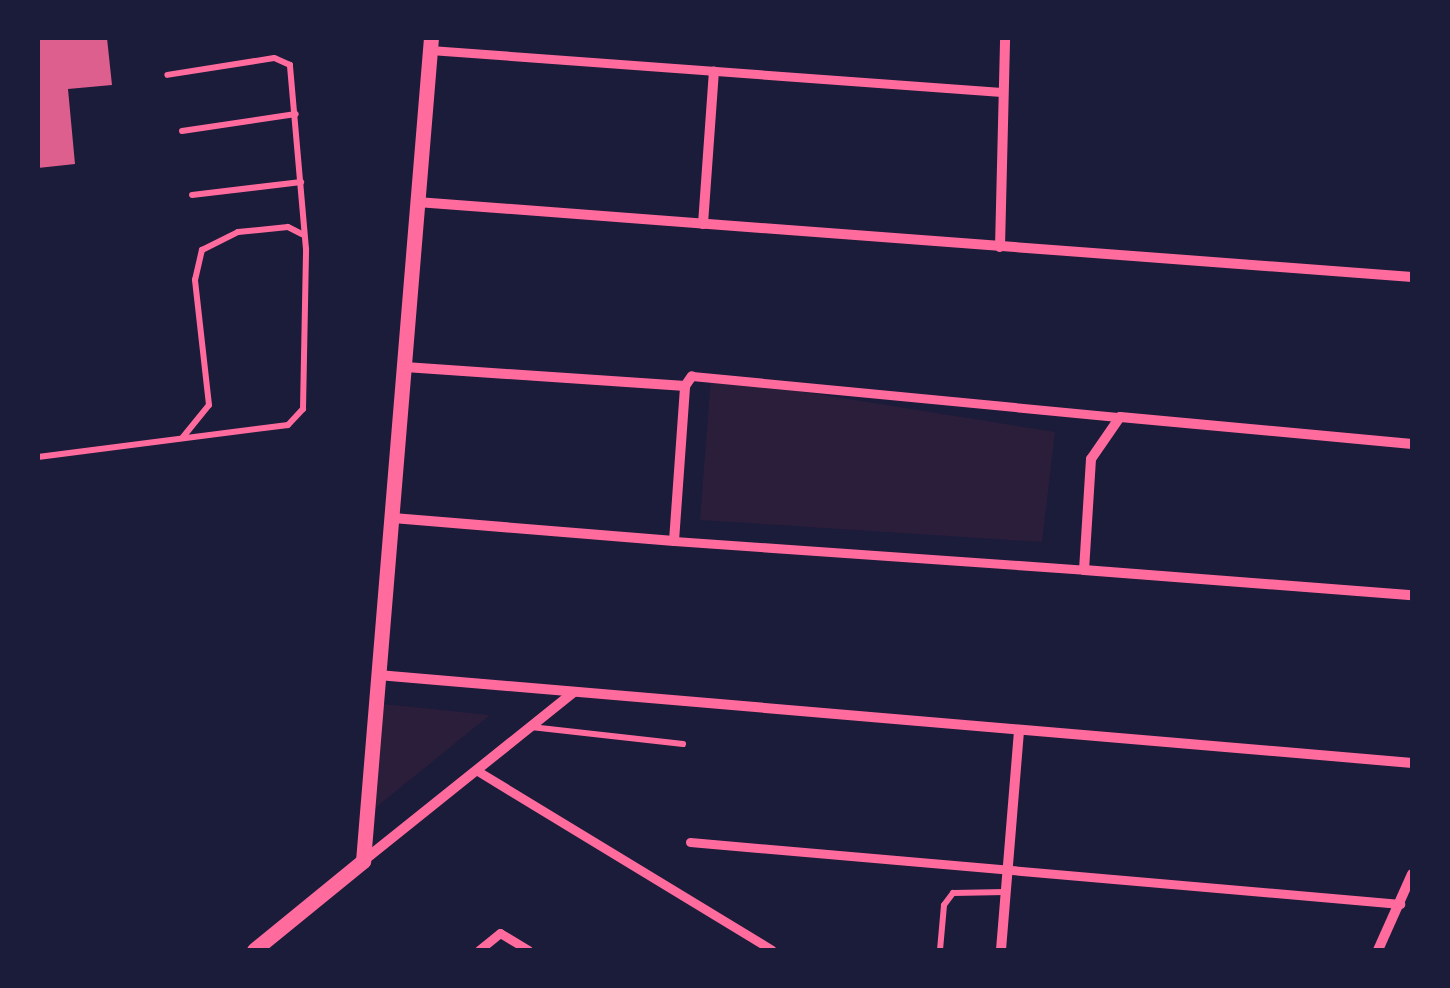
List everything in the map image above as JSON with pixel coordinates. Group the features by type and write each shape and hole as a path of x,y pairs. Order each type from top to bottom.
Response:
{"street":[{"path":"1000,247 1005,38"},
{"path":"362,861 430,44 714,71 1001,92"},
{"path":"704,224 714,71"},
{"path":"417,202 1412,276"},
{"path":"405,367 688,381 1412,444"},
{"path":"674,541 688,381"},
{"path":"1084,570 1091,459 1120,418"},
{"path":"392,518 1412,595"},
{"path":"378,675 1412,763"},
{"path":"254,950 574,692"},
{"path":"1001,950 1019,731"},
{"path":"476,770 772,950"},
{"path":"690,842 1400,904"},
{"path":"1378,950 1412,874"},
{"path":"478,950 500,933 528,950"}],"lane":[{"path":"38,458 288,426 303,409 301,182 290,66 274,58 167,75"},
{"path":"182,131 296,114"},
{"path":"192,195 301,182"},
{"path":"182,438 209,405 195,280 202,250 238,232 288,228 302,234"},
{"path":"530,727 683,744"},
{"path":"940,950 944,905 952,894 1006,892"}],"shaded area":[{"path":"711,377 1055,432 1042,542 700,520"},
{"path":"383,704 490,715 374,809"}],"building":[{"path":"38,38 107,38 112,85 68,89 75,164 38,168"}]}
